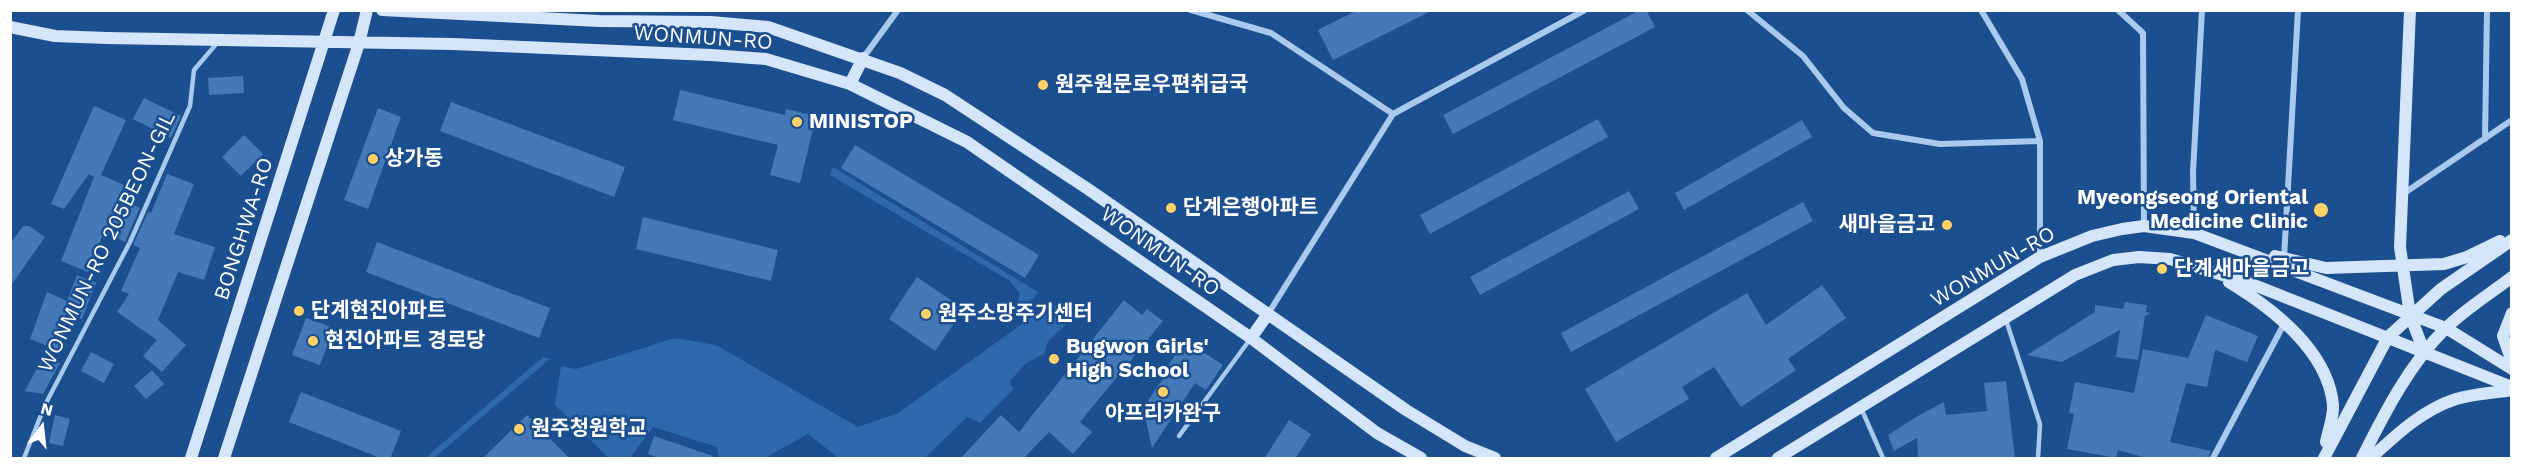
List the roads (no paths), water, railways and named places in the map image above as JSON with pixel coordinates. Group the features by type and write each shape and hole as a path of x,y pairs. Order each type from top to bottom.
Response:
{"main road":[{"name":"BONGHWA-RO","path":"191,459 334,10"},
{"path":"224,459 359,44 368,10"},
{"name":"WONMUN-RO","path":"382,10 588,15 768,27 863,58 945,95 1088,189 1406,410 1465,446 1495,459"},
{"path":"2410,10 2400,247 2410,315 2425,354"},
{"name":"WONMUN-RO","path":"10,27 56,36 218,42 275,39 359,44 453,44 766,59 850,84 907,110 967,142 1251,339 1377,433 1421,459"},
{"path":"850,84 863,58"},
{"name":"WONMUN-RO","path":"1716,459 2040,257 2092,236 2144,226 2194,233 2234,246 2446,328 2511,369"},
{"path":"2234,246 2326,268 2402,267 2444,264 2468,257 2511,234"},
{"path":"2323,459 2388,337 2410,315 2511,240"},
{"path":"1778,459 2075,274 2113,260 2139,257 2170,259 2249,283 2511,388"},
{"path":"2212,272 2260,301 2285,322 2305,345 2322,371 2334,406 2323,459"},
{"path":"2362,459 2380,423 2425,354 2446,328 2511,277"},
{"path":"2511,313 2503,336 2511,362"},
{"path":"1251,339 1268,314"},
{"path":"2371,459 2399,432 2426,413 2456,399 2511,388"}],"street":[{"path":"863,58 898,10"},
{"path":"1191,10 1271,33 1393,114"},
{"path":"1268,314 1393,114 1586,10"},
{"path":"1747,10 1803,56 1844,108 1873,133 1940,144 2040,141"},
{"path":"1982,10 2022,79 2040,141 2040,257"},
{"path":"2118,10 2143,33 2144,226"},
{"path":"2194,233 2193,172 2202,10"},
{"path":"2284,258 2298,10"},
{"path":"2485,139 2487,10"},
{"path":"2402,194 2511,120"},
{"path":"2213,459 2285,322"}],"lane":[{"name":"WONMUN-RO 205BEON-GIL","path":"24,459 45,405 130,242 190,106 194,70 218,42"},
{"path":"2005,316 2040,424 2038,459"},
{"path":"1179,436 1251,339"},
{"path":"1861,408 1883,459"}],"place":[{"name":"원주원문로우편취급국","path":"1043,85"},
{"name":"MINISTOP","path":"797,122"},
{"name":"상가동","path":"373,159"},
{"name":"단계은행아파트","path":"1171,208"},
{"name":"Myeongseong Oriental Medicine Clinic","path":"2321,210"},
{"name":"새마을금고","path":"1947,225"},
{"name":"단계새마을금고","path":"2162,269"},
{"name":"단계현진아파트","path":"299,311"},
{"name":"원주소망주기센터","path":"926,314"},
{"name":"현진아파트 경로당","path":"313,341"},
{"name":"Bugwon Girls' High School","path":"1054,359"},
{"name":"아프리카완구","path":"1163,392"},
{"name":"원주청원학교","path":"519,429"}]}
